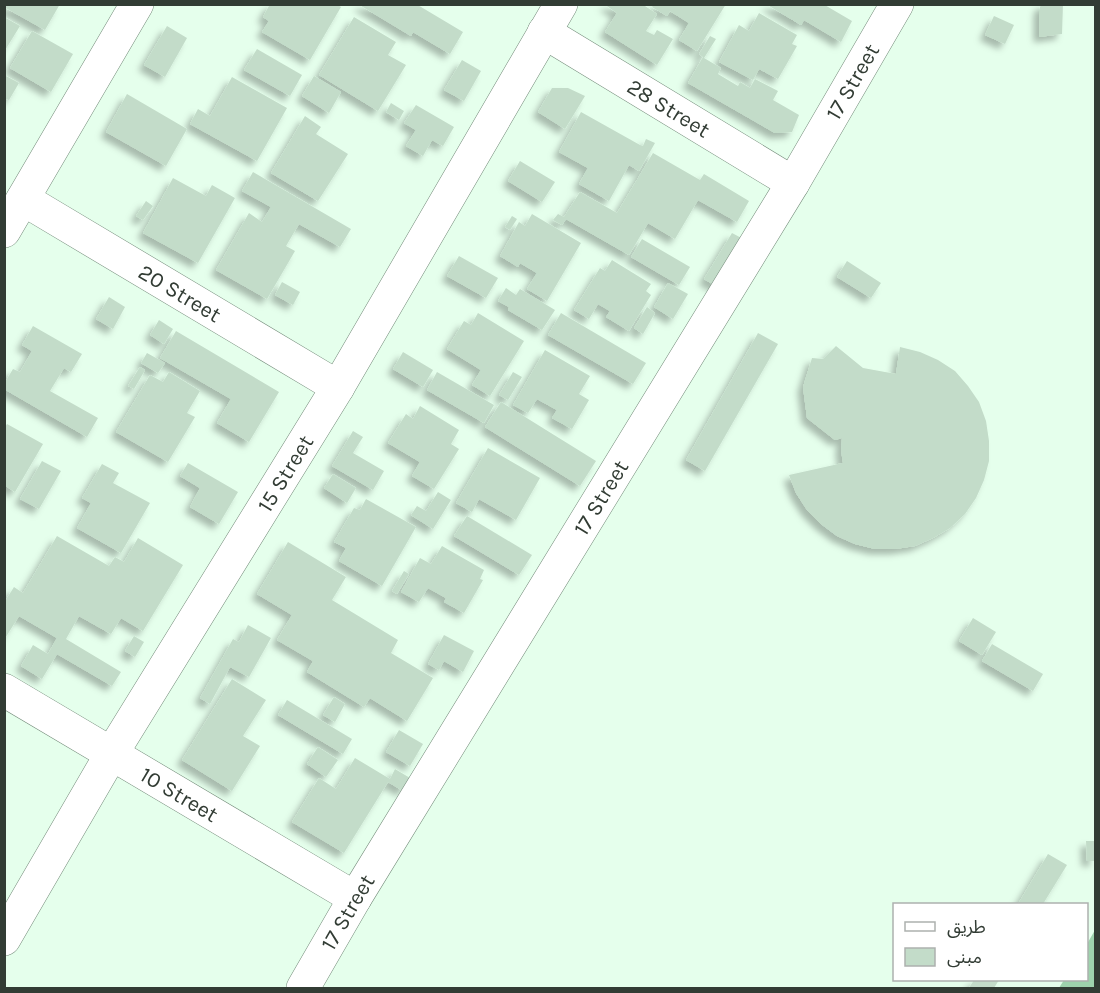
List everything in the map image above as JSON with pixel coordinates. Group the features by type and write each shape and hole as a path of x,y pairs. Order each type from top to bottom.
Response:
{"street":[{"path":"4,231 137,4"},
{"name":"15 Street","path":"4,939 112,753 338,387 561,4"},
{"name":"17 Street","path":"303,988 355,898 793,183 897,4"},
{"name":"28 Street","path":"544,33 793,183"},
{"name":"20 Street","path":"23,199 338,387"},
{"name":"10 Street","path":"4,690 355,898"}],"green space":[{"path":"1095,930 1095,988 1059,988 1063,981 1088,981 1088,942"}],"building":[{"path":"4,4 60,4 45,30 4,7"},
{"path":"270,4 336,4 341,7 310,60 262,32 269,21 263,17"},
{"path":"358,4 416,4 463,32 450,54 413,32 411,36"},
{"path":"604,4 642,4 657,14 646,31 654,35 657,30 673,39 657,65 605,32 617,13"},
{"path":"654,4 726,4 697,51 679,40 689,23 670,11 667,16 652,7"},
{"path":"766,4 823,4 852,21 841,42 804,20 801,25"},
{"path":"1041,4 1063,4 1062,34 1039,37"},
{"path":"759,13 797,35 792,44 797,46 778,79 759,69 753,80 719,62 739,25 749,31"},
{"path":"994,16 1014,25 1005,44 985,35"},
{"path":"4,17 20,26 4,52"},
{"path":"354,17 396,42 388,55 406,65 378,111 319,75"},
{"path":"167,26 187,38 165,77 144,65"},
{"path":"32,31 73,54 51,92 10,68"},
{"path":"710,36 716,39 704,58 721,68 718,74 738,86 740,82 750,88 755,79 778,91 773,100 799,115 792,132 775,133 688,83 703,57 699,54"},
{"path":"257,49 302,75 290,96 244,70"},
{"path":"462,60 481,71 464,101 444,90"},
{"path":"4,75 19,83 9,100 4,98"},
{"path":"314,76 341,92 329,113 302,96"},
{"path":"232,77 287,108 257,161 190,124 198,109 210,116"},
{"path":"552,88 568,88 585,96 565,129 538,112"},
{"path":"127,94 187,129 166,166 106,132"},
{"path":"391,103 404,111 399,120 386,112"},
{"path":"416,105 454,127 443,146 432,140 423,156 406,146 416,130 404,123"},
{"path":"581,112 640,145 643,146 646,139 655,143 639,171 629,165 609,201 579,184 588,168 559,152"},
{"path":"305,116 321,127 316,134 348,154 318,201 271,173"},
{"path":"653,153 700,180 704,174 749,201 737,222 698,200 675,239 648,223 629,255 566,219 562,225 553,220 558,214 564,217 580,192 617,213"},
{"path":"520,161 555,182 542,202 508,181"},
{"path":"253,172 351,229 340,247 299,224 286,246 295,251 267,299 216,270 249,213 262,222 271,207 242,191"},
{"path":"173,178 206,196 212,185 235,198 198,263 143,233"},
{"path":"146,201 153,206 143,220 136,216"},
{"path":"532,214 581,243 547,301 527,289 537,273 520,263 518,267 500,256 519,222 525,226"},
{"path":"512,216 517,219 510,230 505,227"},
{"path":"732,233 747,241 719,288 704,279"},
{"path":"642,239 690,267 679,285 631,257"},
{"path":"459,256 498,278 486,298 447,276"},
{"path":"612,260 651,284 646,291 651,295 629,331 606,317 610,311 598,304 589,319 574,310 600,268 605,271"},
{"path":"847,261 881,283 871,298 837,277"},
{"path":"282,282 300,292 293,305 275,295"},
{"path":"668,283 688,294 673,319 654,307"},
{"path":"506,288 516,295 520,289 555,310 542,330 508,310 509,307 498,301"},
{"path":"109,297 125,307 113,329 96,319"},
{"path":"647,307 655,313 643,334 634,328"},
{"path":"478,313 524,341 490,396 472,385 481,370 447,349 464,321 471,325"},
{"path":"561,313 646,363 633,384 548,335"},
{"path":"159,320 173,329 164,344 150,335"},
{"path":"33,326 82,354 71,372 64,368 50,391 98,418 87,437 4,389 4,384 13,369 20,372 32,351 22,345"},
{"path":"176,331 279,392 249,442 217,423 231,399 160,358"},
{"path":"758,333 778,344 705,471 686,460"},
{"path":"836,346 863,368 896,374 900,347 920,352 955,371 979,402 986,421 989,441 989,461 984,480 965,514 950,528 933,538 915,546 895,549 875,549 855,544 837,536 821,524 807,510 796,493 789,475 843,463 842,438 835,440 807,418 803,387 812,358 823,359"},
{"path":"545,350 590,376 579,394 589,400 572,429 552,418 557,410 537,399 528,413 513,405"},
{"path":"403,352 433,370 423,387 393,369"},
{"path":"147,353 165,363 158,373 141,363"},
{"path":"140,367 145,370 134,389 128,386"},
{"path":"169,372 200,391 187,413 195,417 168,462 116,432 150,375 163,382"},
{"path":"437,372 494,405 484,423 427,390"},
{"path":"513,372 522,377 508,400 499,395"},
{"path":"501,402 596,461 580,486 485,427"},
{"path":"420,406 459,430 451,444 459,449 434,489 412,476 420,462 388,443 406,414 413,419"},
{"path":"7,424 43,444 15,492 4,485 4,429"},
{"path":"353,431 363,437 353,453 384,471 373,490 332,466"},
{"path":"488,448 540,478 516,520 479,499 472,512 456,503"},
{"path":"42,461 61,471 39,509 20,499"},
{"path":"188,463 238,492 219,524 190,507 200,488 180,476"},
{"path":"102,464 119,473 113,483 150,503 121,553 77,528 91,503 82,498"},
{"path":"333,474 356,488 347,503 324,488"},
{"path":"438,492 451,500 433,529 411,515 417,506 426,511"},
{"path":"366,499 416,527 382,586 339,561 346,548 334,542 354,508 360,510"},
{"path":"467,516 532,555 519,575 454,536"},
{"path":"57,536 109,566 115,557 124,562 138,538 183,565 143,631 121,618 111,634 79,616 66,639 121,672 112,686 57,654 42,679 21,666 33,645 48,654 57,638 19,616 4,640 4,603 14,587 23,593"},
{"path":"288,542 346,577 332,600 398,640 391,653 433,678 407,721 370,698 364,707 307,672 313,661 277,640 292,615 257,594"},
{"path":"442,546 484,570 480,579 483,580 464,613 444,602 446,598 428,588 419,602 401,592 420,558 431,564"},
{"path":"404,571 409,574 397,594 392,591"},
{"path":"973,618 996,632 982,655 959,641"},
{"path":"248,625 271,638 249,677 230,667 210,704 200,698 233,639 239,642"},
{"path":"444,635 474,651 463,672 444,661 439,670 428,664"},
{"path":"134,636 144,642 135,657 125,651"},
{"path":"992,644 1043,674 1033,691 982,661"},
{"path":"232,679 266,700 243,736 260,746 232,791 182,760"},
{"path":"334,697 345,704 335,722 323,715"},
{"path":"287,700 352,739 343,754 278,715"},
{"path":"399,730 423,744 410,766 386,752"},
{"path":"318,747 338,760 326,777 307,764"},
{"path":"355,758 390,779 395,769 410,778 403,791 388,782 344,853 292,822 319,778 336,789"},
{"path":"1086,841 1095,841 1095,861 1087,861"},
{"path":"1048,854 1067,865 1044,903 1019,903"},
{"path":"973,981 998,981 994,988 969,988"}]}
